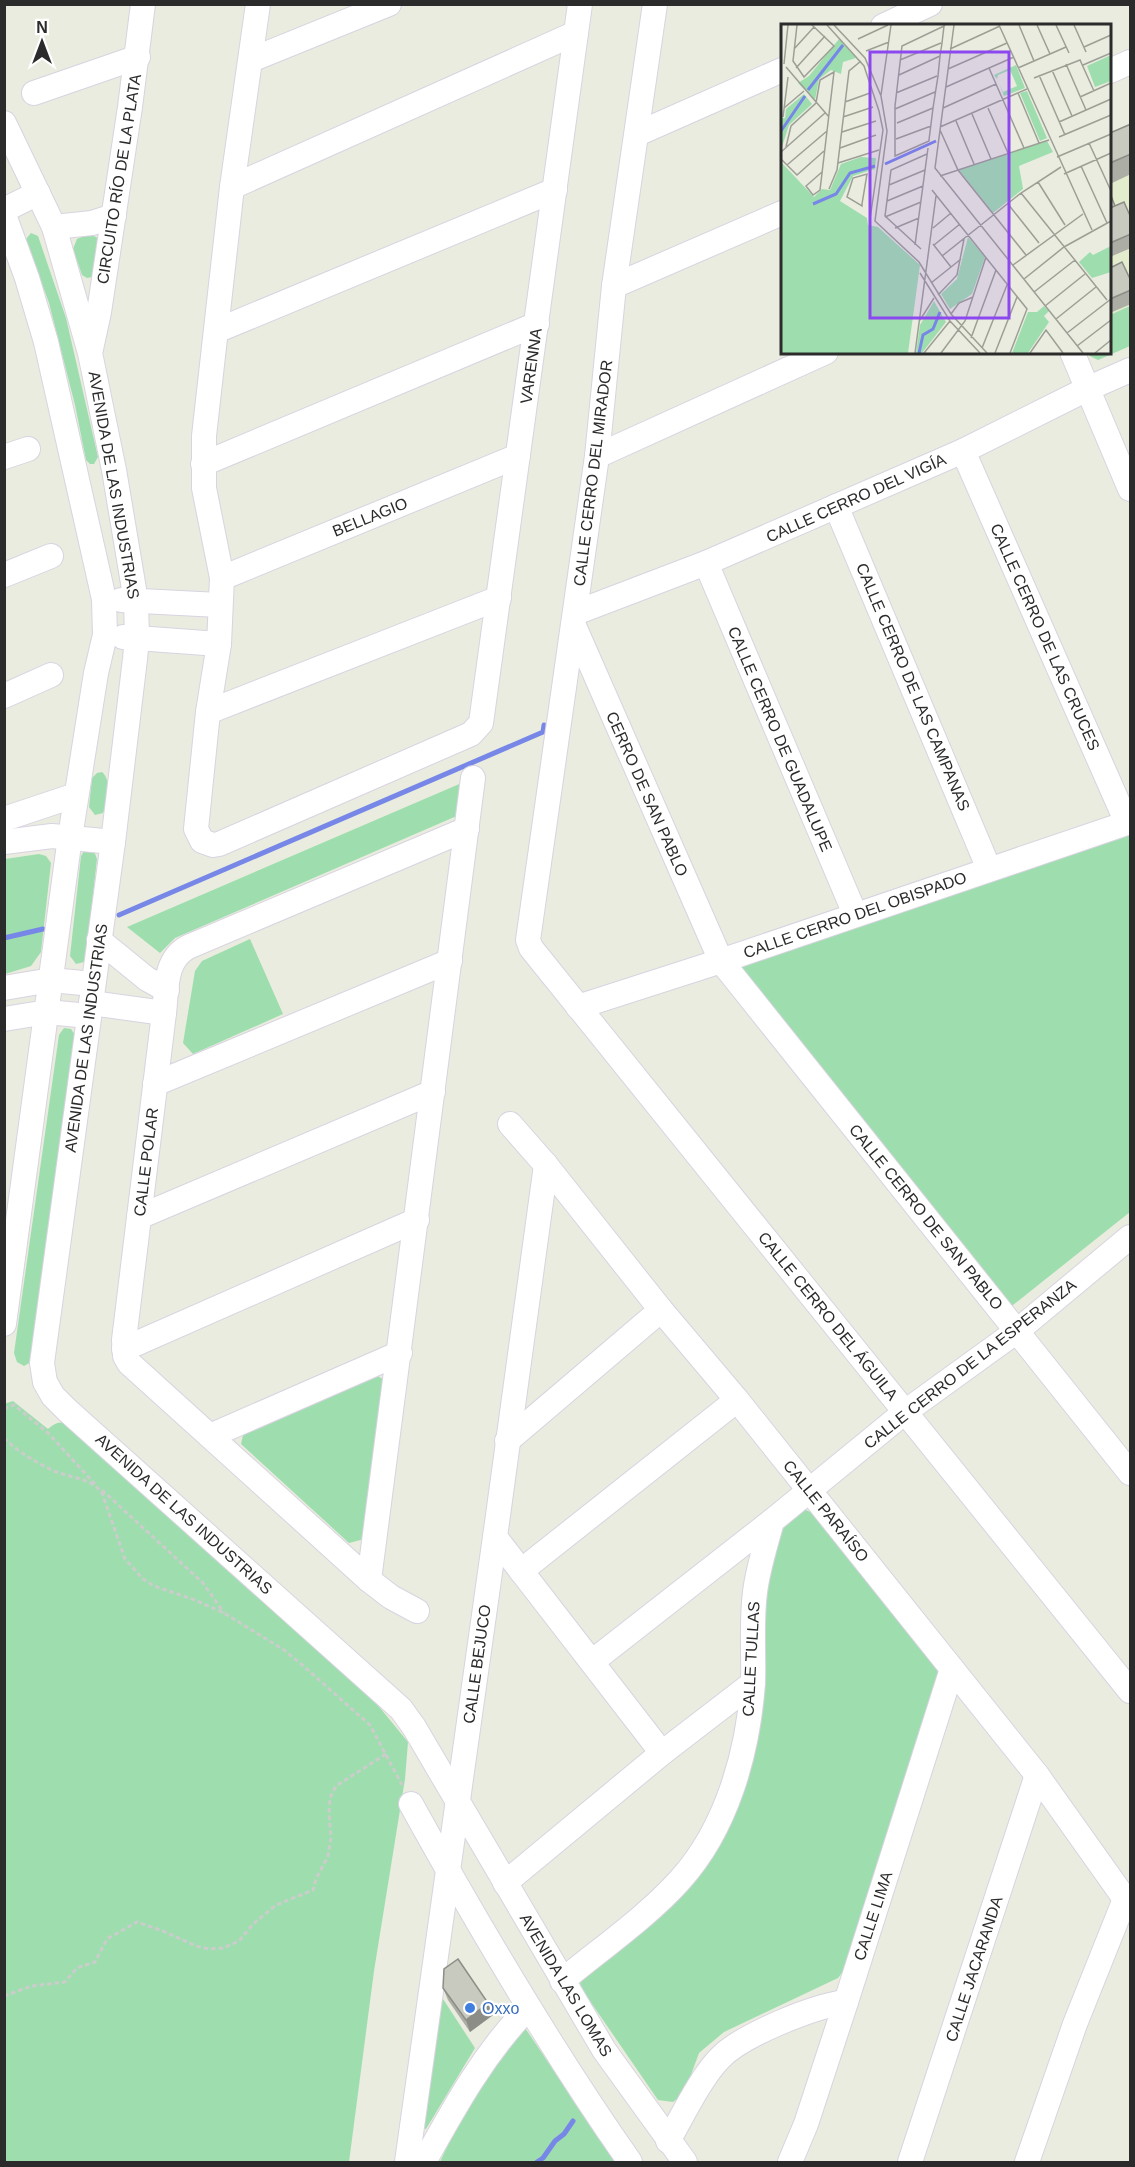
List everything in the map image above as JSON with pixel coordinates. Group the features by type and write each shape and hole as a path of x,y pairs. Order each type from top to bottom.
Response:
{"street":[{"name":"CIRCUITO RÍO DE LA PLATA","path":"90,353 114,216 138,57 143,4"},
{"path":"208,712 219,644 222,578 204,488 204,436 232,187 258,4"},
{"path":"251,60 389,4"},
{"name":"VARENNA","path":"208,712 196,829 202,841 213,845 471,735 479,727 483,718 580,4"},
{"name":"CALLE CERRO DEL MIRADOR","path":"528,940 597,456 614,286 655,4"},
{"path":"887,24 930,4"},
{"path":"232,187 576,33"},
{"path":"34,93 138,57"},
{"path":"1111,71 1131,62"},
{"path":"637,134 781,71"},
{"name":"AVENIDA DE LAS INDUSTRIAS","path":"4,123 54,227 90,353 114,470 136,601 137,638 122,767 42,1363 45,1382 53,1396 66,1410 392,1700 414,1727 457,1800"},
{"path":"216,331 555,190"},
{"path":"4,210 38,193"},
{"path":"614,286 781,214"},
{"name":"AVENIDA DE LAS INDUSTRIAS","path":"4,215 27,278 46,342 104,599 105,635 96,673 76,795 4,1324"},
{"path":"54,227 93,223 114,216"},
{"path":"203,464 537,324"},
{"path":"597,456 822,354"},
{"path":"1073,354 1131,489"},
{"name":"CALLE CERRO DEL VIGÍA","path":"574,619 963,450 1131,370"},
{"path":"4,457 28,449"},
{"name":"CALLE CERRO DE LAS CRUCES","path":"963,450 1129,822"},
{"name":"BELLAGIO","path":"222,578 518,456"},
{"path":"78,477 88,486 99,486 107,483 114,470"},
{"name":"CALLE CERRO DE LAS CAMPANAS","path":"836,506 988,869"},
{"path":"4,575 51,556"},
{"name":"CALLE CERRO DE GUADALUPE","path":"706,563 855,914"},
{"path":"208,712 499,598"},
{"path":"104,599 219,605"},
{"name":"CERRO DE SAN PABLO","path":"574,619 721,961"},
{"path":"105,635 219,644"},
{"path":"4,696 51,675"},
{"path":"81,765 93,753 98,752 112,754 122,767"},
{"path":"369,1580 473,778"},
{"path":"4,819 76,795"},
{"name":"CALLE CERRO DEL OBISPADO","path":"578,1006 721,961 1129,822"},
{"name":"CALLE POLAR","path":"124,1349 165,1002 173,959 188,947 467,829"},
{"path":"4,842 52,836 112,842"},
{"path":"99,940 147,979 165,1002"},
{"name":"CALLE CERRO DEL ÁGUILA","path":"528,940 531,948 1131,1691"},
{"path":"155,1084 450,961"},
{"name":"CALLE CERRO DE SAN PABLO","path":"721,961 1131,1473"},
{"path":"4,988 51,980 91,1001"},
{"path":"4,1019 47,1012 91,1001 165,1002"},
{"path":"139,1217 433,1092"},
{"name":"CALLE PARAÍSO","path":"510,1124 737,1400 1037,1775 1128,1903"},
{"name":"CALLE BEJUCO","path":"407,2163 546,1165"},
{"path":"417,1220 124,1349 129,1363 369,1580 391,1597 417,1611"},
{"name":"CALLE CERRO DE LA ESPERANZA","path":"593,1662 906,1412 1017,1331 1130,1240"},
{"path":"507,1441 661,1310"},
{"path":"210,1436 400,1353"},
{"path":"521,1571 737,1400"},
{"name":"CALLE TULLAS","path":"561,1981 650,1908 679,1881 698,1858 717,1823 736,1777 745,1743 753,1683 755,1589 772,1521"},
{"path":"495,1537 662,1753"},
{"name":"CALLE LIMA","path":"790,2163 806,2124 952,1669"},
{"path":"505,1883 662,1753 753,1683"},
{"name":"CALLE JACARANDA","path":"910,2163 1037,1775"},
{"name":"AVENIDA LAS LOMAS","path":"457,1800 561,1981 604,2050 685,2163"},
{"path":"411,1804 528,2008 630,2163"},
{"path":"1027,2163 1075,2024 1128,1903"},
{"path":"668,2141 710,2071 730,2049 771,2028 826,2005 846,2002"},
{"path":"424,2163 477,2070 496,2044 528,2008"}],"path":[{"path":"4,1409 14,1405 87,1473 102,1493 125,1559 143,1579 154,1586 224,1613 284,1650 370,1725 411,1804"},
{"path":"4,1438 32,1460 68,1476 95,1484 203,1583 224,1613"},
{"path":"4,1996 32,1986 65,1982 77,1968 95,1962 107,1939 137,1922 209,1949 223,1948 239,1941 253,1924 276,1905 313,1890 316,1878 328,1856 331,1838 330,1798 336,1786 387,1754"}],"shaded area":[{"path":"1130,131 1130,346 1098,360 1089,354 1111,354 1111,140"}],"green space":[{"path":"31,233 38,236 66,318 98,457 94,464 86,460 75,405 49,303 26,239"},
{"path":"89,234 98,238 92,277 87,278 82,275 73,249 77,239"},
{"path":"1130,306 1130,346 1098,360 1089,354 1111,354 1111,315"},
{"path":"102,772 107,780 108,798 103,813 95,815 89,807 92,778"},
{"path":"464,782 459,815 175,938 160,953 127,927"},
{"path":"1130,824 1130,1212 1008,1309 729,958"},
{"path":"84,851 94,851 97,859 86,957 84,962 76,964 70,956 81,856"},
{"path":"39,854 46,856 51,863 41,952 31,966 5,974 5,859"},
{"path":"250,939 283,1014 193,1054 183,1043 195,971 202,961"},
{"path":"64,1028 71,1029 75,1035 31,1362 24,1366 17,1362 14,1353 59,1035"},
{"path":"376,1375 386,1381 368,1538 349,1543 241,1444 244,1431"},
{"path":"13,1401 48,1429 57,1423 68,1424 376,1703 408,1742 405,1779 374,1971 349,2162 5,2162 4,1404"},
{"path":"806,1510 815,1514 939,1670 844,1970 838,1978 724,2032 699,2053 684,2094 673,2102 658,2100 581,1988 579,1974 669,1897 762,1712 766,1664 764,1589 785,1523 795,1512"},
{"path":"441,1996 475,2048 426,2129 423,2128"},
{"path":"525,2028 616,2162 440,2162 466,2109 488,2073"}],"building":[{"path":"1131,124 1131,154 1111,163 1111,133"},
{"path":"1111,196 1115,206 1111,208"},
{"path":"1124,202 1131,218 1131,234 1111,243 1111,208"},
{"path":"1122,262 1131,281 1131,290 1111,299 1111,268"},
{"name":"Oxxo","path":"458,1959 488,2003 466,2020 443,1988 444,1969"}],"waterway":[{"path":"119,915 543,732 544,725"},
{"path":"4,938 43,929"},
{"path":"537,2162 543,2158 573,2121"}],"place":[{"name":"Oxxo","path":"470,2008"}]}
